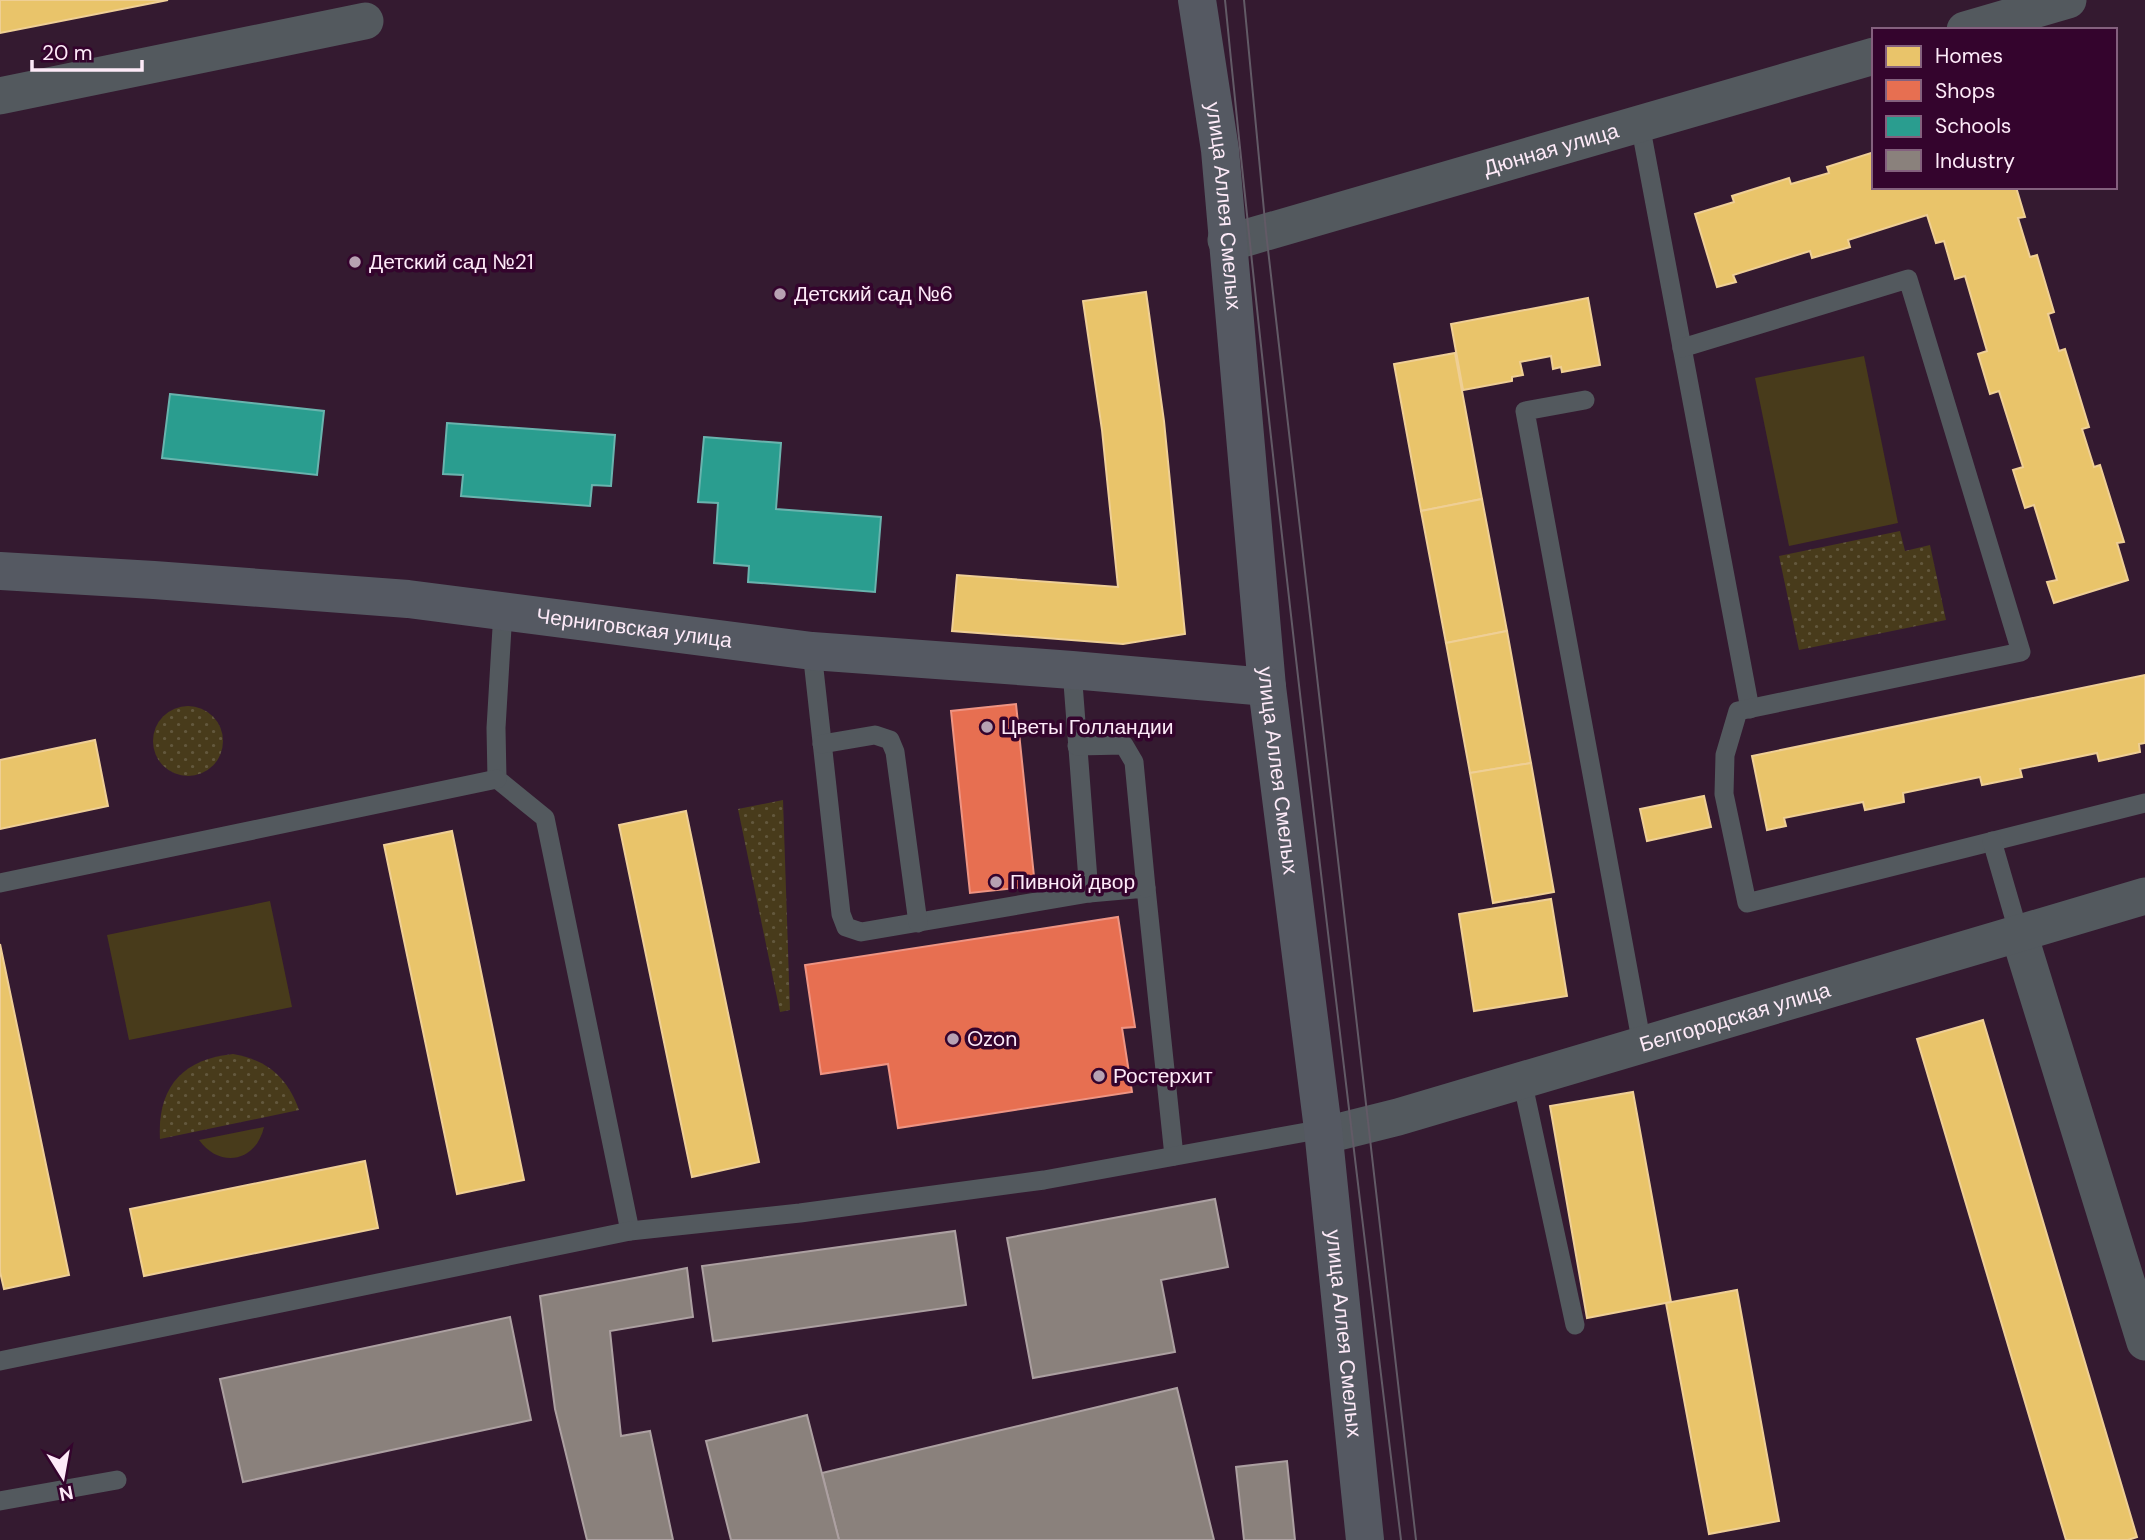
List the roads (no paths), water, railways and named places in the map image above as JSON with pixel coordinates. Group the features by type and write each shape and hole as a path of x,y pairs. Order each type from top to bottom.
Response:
{"main road":[{"name":"улица Аллея Смелых","path":"1196,0 1220,150 1267,687 1323,1129 1365,1540"},
{"name":"Черниговская улица","path":"0,571 408,598 812,651 1267,687"}],"street":[{"path":"1970,28 2026,6 2068,0"},
{"path":"0,96 365,22"},
{"name":"Дюнная улица","path":"1226,240 1234,241 1872,57"},
{"name":"Белгородская улица","path":"1323,1129 1334,1133 1351,1129 2145,896"},
{"path":"2020,934 2145,1342"}],"lane":[{"path":"1640,124 1750,709"},
{"path":"1682,348 1908,279 2021,652 1738,711 1726,755 1724,793 1747,902 2145,803"},
{"path":"1585,400 1524,411 1642,1045"},
{"path":"503,611 496,728 497,779 545,818 630,1231"},
{"path":"812,651 841,914 846,927 862,932 1089,893 1146,888"},
{"path":"1072,670 1089,893"},
{"path":"822,744 875,735 890,740 895,752 918,923"},
{"path":"1077,746 1124,745 1134,762 1174,1156"},
{"path":"0,883 497,779"},
{"path":"1992,841 2020,934"},
{"path":"1522,1080 1575,1325"},
{"path":"0,1361 630,1231 808,1212 1030,1182 1323,1129"},
{"path":"0,1501 117,1480"}],"tram line":[{"path":"1225,0 1287,578 1401,1540"},
{"path":"1244,0 1266,232 1416,1540"}],"place":[{"name":"Детский сад №21","path":"355,262"},
{"name":"Детский сад №6","path":"780,294"},
{"name":"Цветы Голландии","path":"987,727"},
{"name":"Пивной двор","path":"996,882"},
{"name":"Ozon","path":"953,1039"},
{"name":"Ростерхит","path":"1099,1076"}]}
